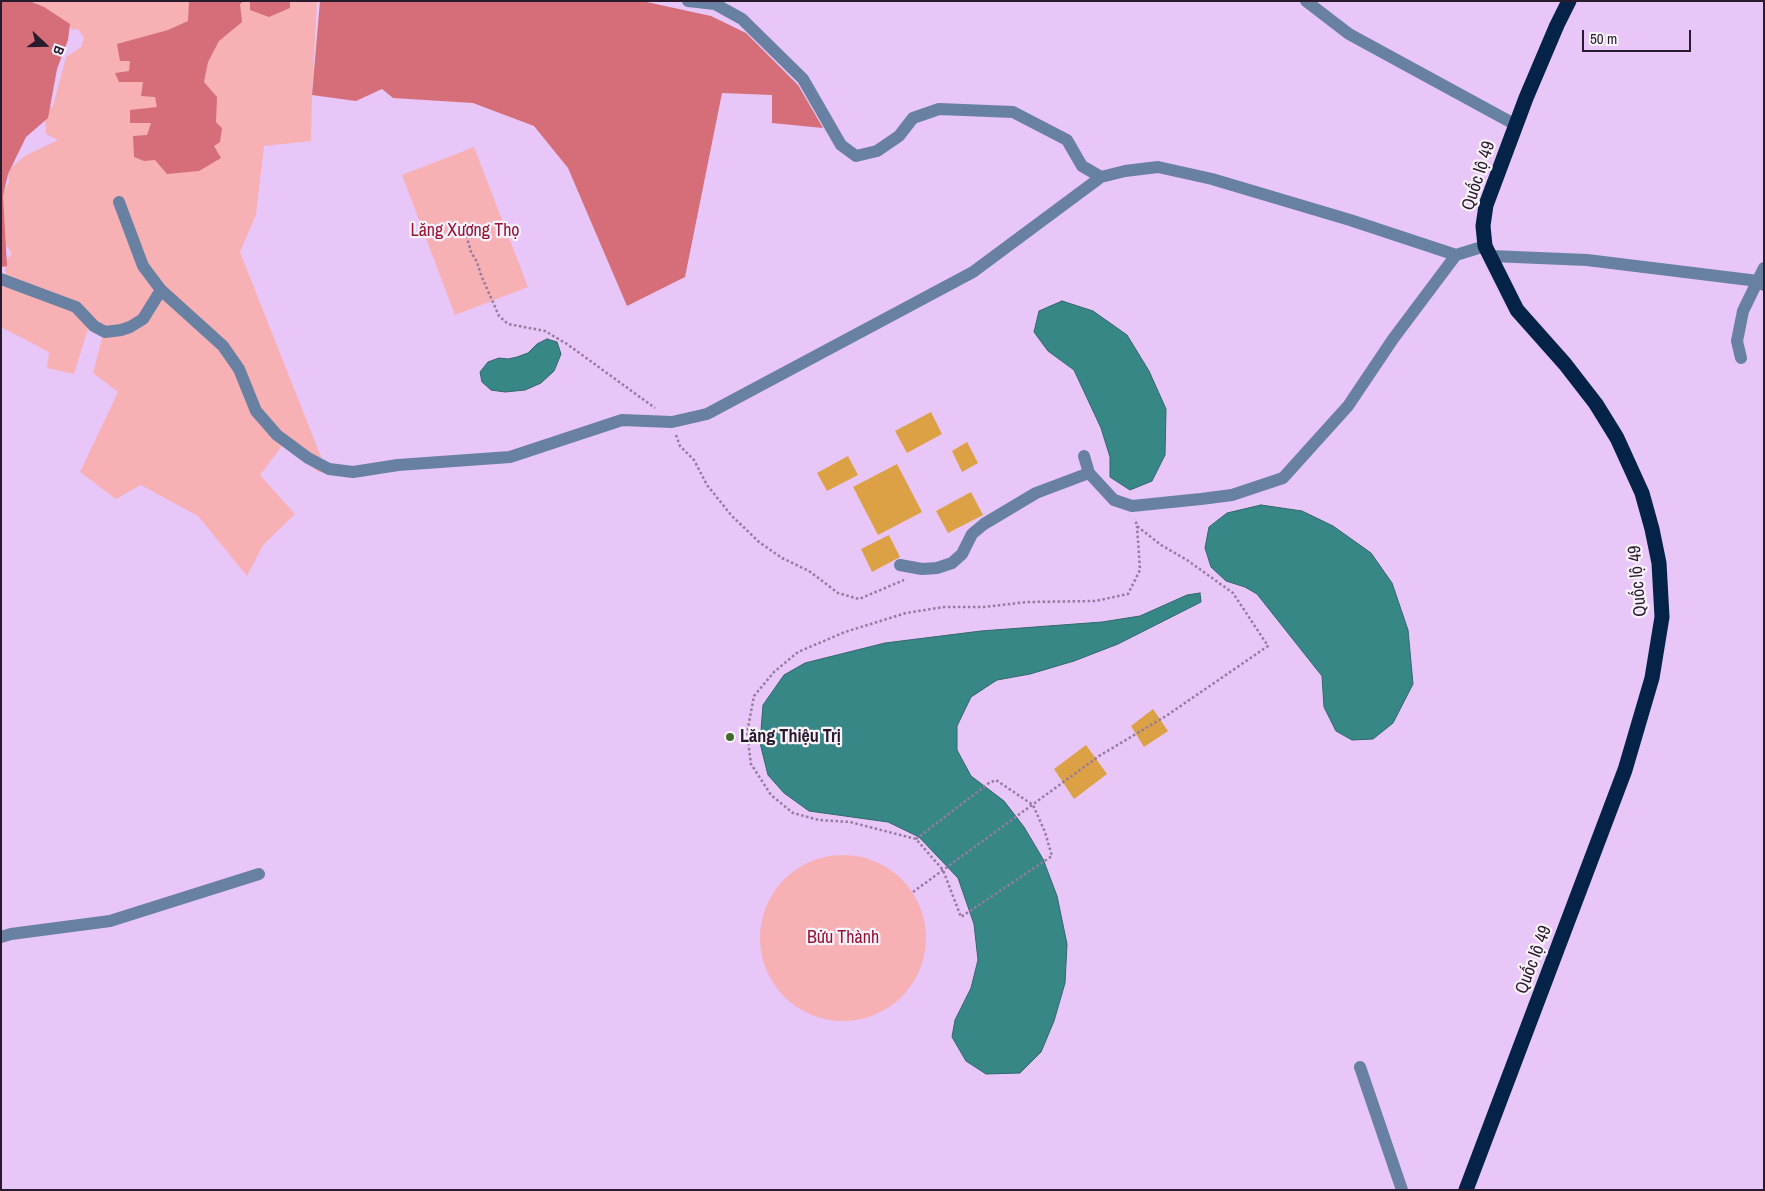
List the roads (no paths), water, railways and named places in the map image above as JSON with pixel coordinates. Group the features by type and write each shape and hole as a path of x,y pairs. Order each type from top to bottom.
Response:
{"highway":[{"name":"Quốc lộ 49","path":"1466,1190 1625,770 1652,678 1662,617 1659,563 1642,492 1617,438 1596,404 1565,364 1517,310 1488,251 1483,226 1486,205 1516,125 1557,25 1569,1"}],"street":[{"path":"688,1 715,4 742,19 803,79 841,145 856,156 877,152 899,136 913,118 939,109 1013,112 1067,140 1082,166 1101,178"},
{"path":"1306,1 1349,34 1516,125"},
{"path":"119,202 143,266 161,290 223,346 239,369 256,412 277,435 308,458 329,469 353,472 398,465 510,457 622,420 672,422 706,414 973,272 1101,178 1125,170 1158,167 1212,179 1456,255 1488,251 1587,260 1761,283"},
{"path":"1084,456 1089,473 1114,500 1132,506 1201,500 1232,495 1282,478 1348,406 1393,339 1456,255"},
{"path":"1741,358 1737,341 1743,311 1761,283 1764,268"},
{"path":"1,279 76,307 94,326 105,332 130,327 143,319 161,290"},
{"path":"900,565 922,569 937,568 952,563 962,554 972,534 984,524 1036,494 1089,473"},
{"path":"1,937 11,934 110,921 259,874"},
{"path":"1360,1067 1402,1190"}],"place":[{"name":"Lăng Thiệu Trị","path":"730,737"}],"park label":[{"name":"Lăng Xương Thọ","path":"465,231"},
{"name":"Bửu Thành","path":"843,938"}]}
